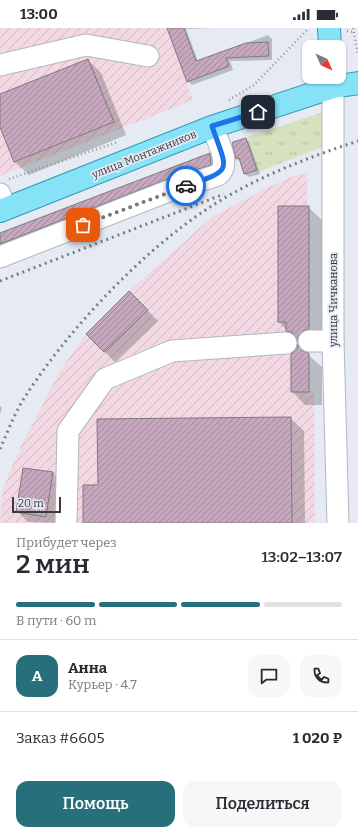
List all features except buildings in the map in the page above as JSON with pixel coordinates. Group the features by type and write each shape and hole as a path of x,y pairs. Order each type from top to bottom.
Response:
{"main road":[{"path":"329,28 330,40"},
{"name":"улица Монтажников","path":"346,83 358,83"},
{"name":"улица Монтажников","path":"3,198 212,126 328,84"}],"lane":[{"path":"0,65 86,45 148,56"},
{"name":"улица Чичканова","path":"333,84 333,341 338,523"},
{"path":"0,257 166,192 218,175 223,170 224,160 212,126"},
{"path":"309,341 333,341"},
{"path":"66,523 68,431 105,379 172,351 286,343"}],"path":[{"path":"228,101 254,85 306,31 306,28"},
{"path":"353,28 358,63"},
{"path":"3,198 119,142"}],"shaded area":[{"path":"0,28 167,28 193,100 0,176"},
{"path":"307,174 309,391 314,392 315,523 0,523 2,491 20,448 61,369 86,334 129,291 212,217 295,175"}],"green space":[{"path":"324,112 325,146 258,172 247,137"}],"railway":[{"path":"0,449 23,400 60,348 82,321 156,248 207,209 242,188 299,162 358,141"},
{"path":"0,281 224,194"}],"way so far":[{"path":"83,225 166,192 186,186"}],"route":[{"path":"186,186 218,175 224,168 224,160 212,126 258,112"}]}
